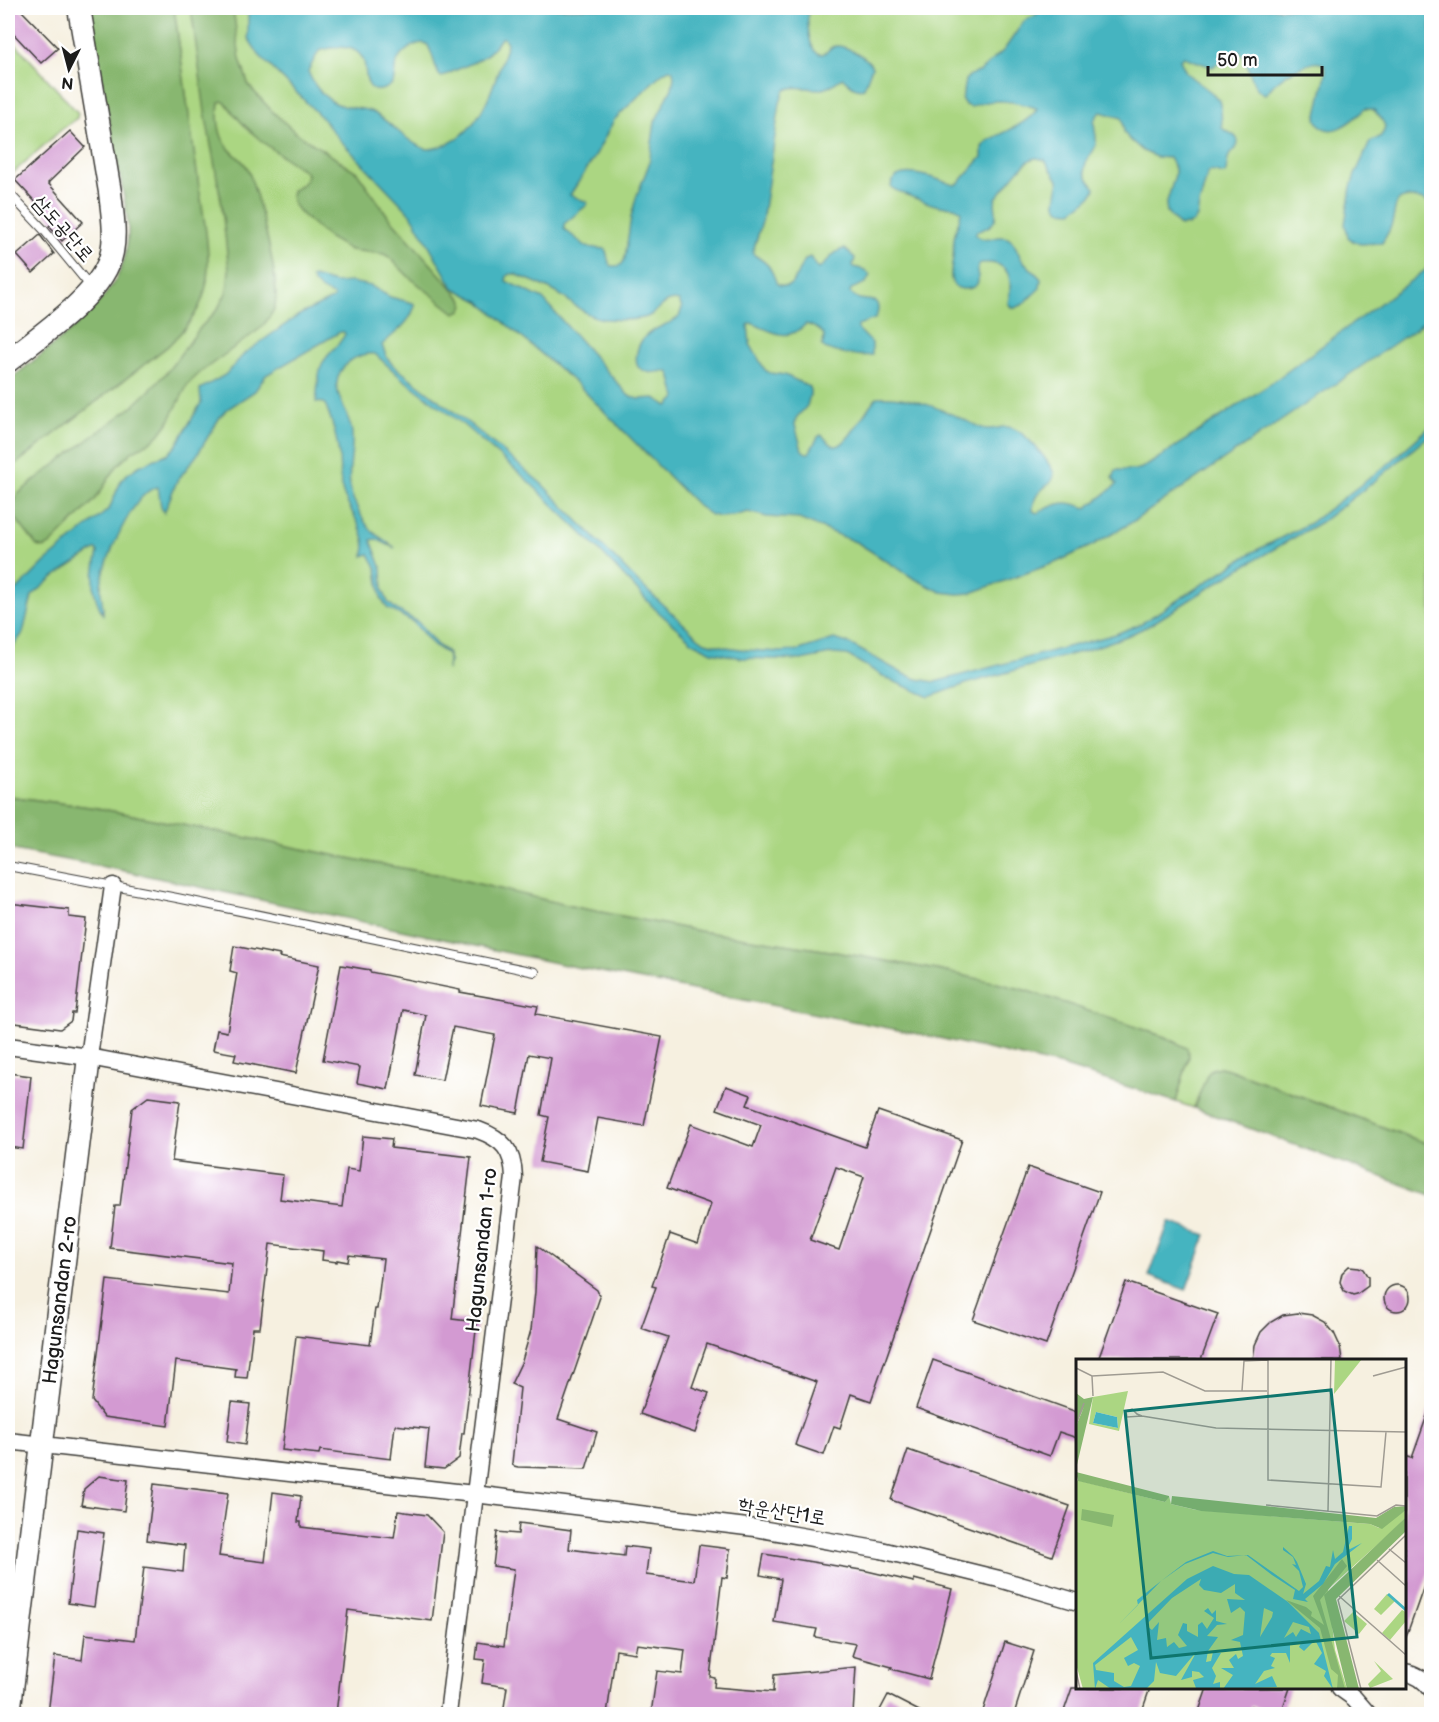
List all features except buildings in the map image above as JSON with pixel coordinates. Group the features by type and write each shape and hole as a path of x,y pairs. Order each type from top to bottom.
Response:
{"street":[{"path":"8,361 93,290 101,279 110,258 113,223 110,192 79,8"},
{"name":"Hagunsandan 2-ro","path":"9,1714 89,1057 113,886"},
{"name":"Hagunsandan 1-ro","path":"8,1046 89,1057 478,1130 492,1135 511,1154 514,1178 448,1714"},
{"name":"학운산단1로","path":"8,1441 755,1528 881,1550 999,1579 1076,1602"},
{"path":"1406,1673 1418,1676 1427,1683 1431,1690"},
{"path":"1341,1689 1354,1698 1368,1714"}],"lane":[{"name":"삼도공단로","path":"8,192 60,248 93,290"},
{"path":"8,866 535,972"}],"green space":[{"path":"88,8 174,8 207,237 207,281 194,316 168,346 8,470 8,381 67,334 95,306 117,277 127,247 126,210"},
{"path":"174,8 1431,8 1431,1145 1220,1067 1212,1069 1194,1108 1176,1102 1189,1056 1178,1043 1021,989 937,970 699,931 575,907 441,875 97,808 8,796 8,470 168,346 207,283 206,239"},
{"path":"191,8 233,8 240,59 249,86 296,133 357,172 388,216 464,304 462,310 455,313 384,254 350,250 329,238 293,204 292,191 304,182 307,174 261,140 222,101 219,103 218,114 224,142 248,169 263,219 275,280 274,309 261,328 188,384 168,423 159,435 133,451 117,466 95,500 50,545 44,548 37,546 13,515 13,505 17,495 133,406 152,388 217,310 227,291 229,270 221,200 205,112"},
{"path":"8,35 78,113 77,118 10,175 8,173"},
{"path":"8,796 97,808 441,875 575,907 699,931 830,951 989,981 1059,1001 1165,1037 1187,1048 1189,1056 1176,1102 1062,1066 934,1037 560,964 125,871 8,849"},
{"path":"1220,1067 1431,1145 1431,1195 1194,1108 1207,1075 1212,1069"}],"water":[{"path":"248,8 809,8 809,34 813,48 817,52 823,54 832,47 842,47 861,55 872,67 864,88 861,89 843,78 825,88 797,88 784,91 780,103 762,222 753,254 769,266 777,284 784,286 793,282 805,260 810,257 818,269 838,251 845,249 855,258 854,267 865,270 870,275 866,283 851,289 850,293 859,299 875,301 878,305 875,319 858,325 858,329 872,343 872,355 832,351 822,346 824,337 822,332 806,324 799,330 786,335 751,323 748,325 750,344 765,370 785,375 810,387 807,406 796,418 795,425 802,450 806,453 809,453 821,435 833,445 842,444 877,397 904,398 944,411 982,428 1012,428 1026,437 1040,452 1054,473 1051,482 1036,496 1033,511 1037,513 1061,503 1086,508 1117,484 1113,478 1116,470 1137,470 1148,465 1266,387 1431,266 1431,315 1414,330 1353,372 1129,524 1093,545 1057,562 971,593 941,592 913,578 858,543 799,519 767,517 748,512 720,517 711,515 698,506 577,384 479,301 454,288 407,210 321,117 259,55 248,38","holes":["501,38 504,38 507,43 506,47 492,89 478,117 458,138 431,149 416,144 370,111 343,106 331,101 317,88 308,71 319,51 338,47 351,49 361,56 371,88 381,90 393,83 398,60 413,46 427,44 439,75 442,77 482,58 495,47","669,69 673,71 672,88 655,122 649,164 631,217 625,258 620,265 611,266 605,249 587,247 564,229 564,224 587,205 587,202 570,195 594,158 614,120","515,274 542,285 598,318 626,320 647,317 669,301 679,301 682,308 679,317 645,336 638,348 636,358 638,367 648,372 670,373 676,398 668,406 655,398 639,399 629,396 543,299 506,281 507,276"]},
{"path":"1042,8 1115,8 1115,13 1119,15 1129,8 1431,8 1431,205 1419,199 1407,197 1402,199 1396,205 1391,226 1382,243 1360,244 1353,241 1348,237 1345,224 1351,187 1370,142 1380,137 1385,126 1374,110 1365,109 1341,127 1325,129 1316,119 1326,74 1325,66 1320,63 1308,64 1294,70 1265,94 1256,87 1239,51 1212,67 1184,57 1180,60 1186,72 1219,100 1222,128 1238,140 1229,156 1225,174 1208,172 1194,222 1188,225 1178,225 1167,212 1166,205 1175,175 1175,169 1169,158 1156,157 1143,151 1124,132 1122,118 1101,112 1094,123 1095,147 1085,167 1088,180 1095,188 1089,198 1072,211 1060,210 1056,205 1058,180 1045,160 1035,158 1020,169 996,198 996,217 992,224 976,232 976,235 984,239 1003,237 1010,240 1019,255 1041,279 1040,288 1022,305 1011,307 1008,303 1010,279 1008,273 999,265 981,263 977,269 976,285 966,289 957,288 952,281 951,272 955,235 961,211 899,192 891,187 893,179 899,175 918,174 954,185 959,183 982,157 982,147 986,142 1021,124 1033,114 1036,108 1020,103 995,101 971,107 965,105 962,100 965,80 980,71 1004,50 1024,21 1036,15"},
{"path":"311,278 335,283 351,282 371,286 390,297 413,303 415,305 413,312 406,323 382,345 387,358 393,365 542,484 638,582 705,642 748,650 782,652 799,650 834,639 848,643 902,673 917,679 935,682 1116,634 1142,623 1253,552 1310,523 1387,465 1431,426 1431,434 1321,522 1234,572 1150,625 1087,650 966,684 930,697 888,679 847,655 831,654 801,660 741,658 712,652 694,643 655,609 525,478 375,354 362,355 349,362 337,379 339,397 352,433 351,493 367,525 395,548 376,539 371,540 382,569 383,590 388,602 418,622 436,644 447,652 450,661 447,670 447,654 433,645 413,622 387,608 381,598 377,569 369,554 363,556 365,549 362,534 342,491 338,449 332,424 324,403 316,402 320,369 345,334 340,332 266,375 255,391 226,410 177,481 164,513 158,487 139,500 121,529 107,561 101,586 103,614 94,591 98,552 95,550 55,576 32,596 23,633 8,654 8,622 15,599 8,600 8,594 17,590 45,562 109,509 126,475 139,466 169,453 176,446 201,403 200,389 225,375 245,353 299,315 334,298 315,284"},
{"path":"1169,1222 1206,1235 1186,1290 1149,1276"}]}
